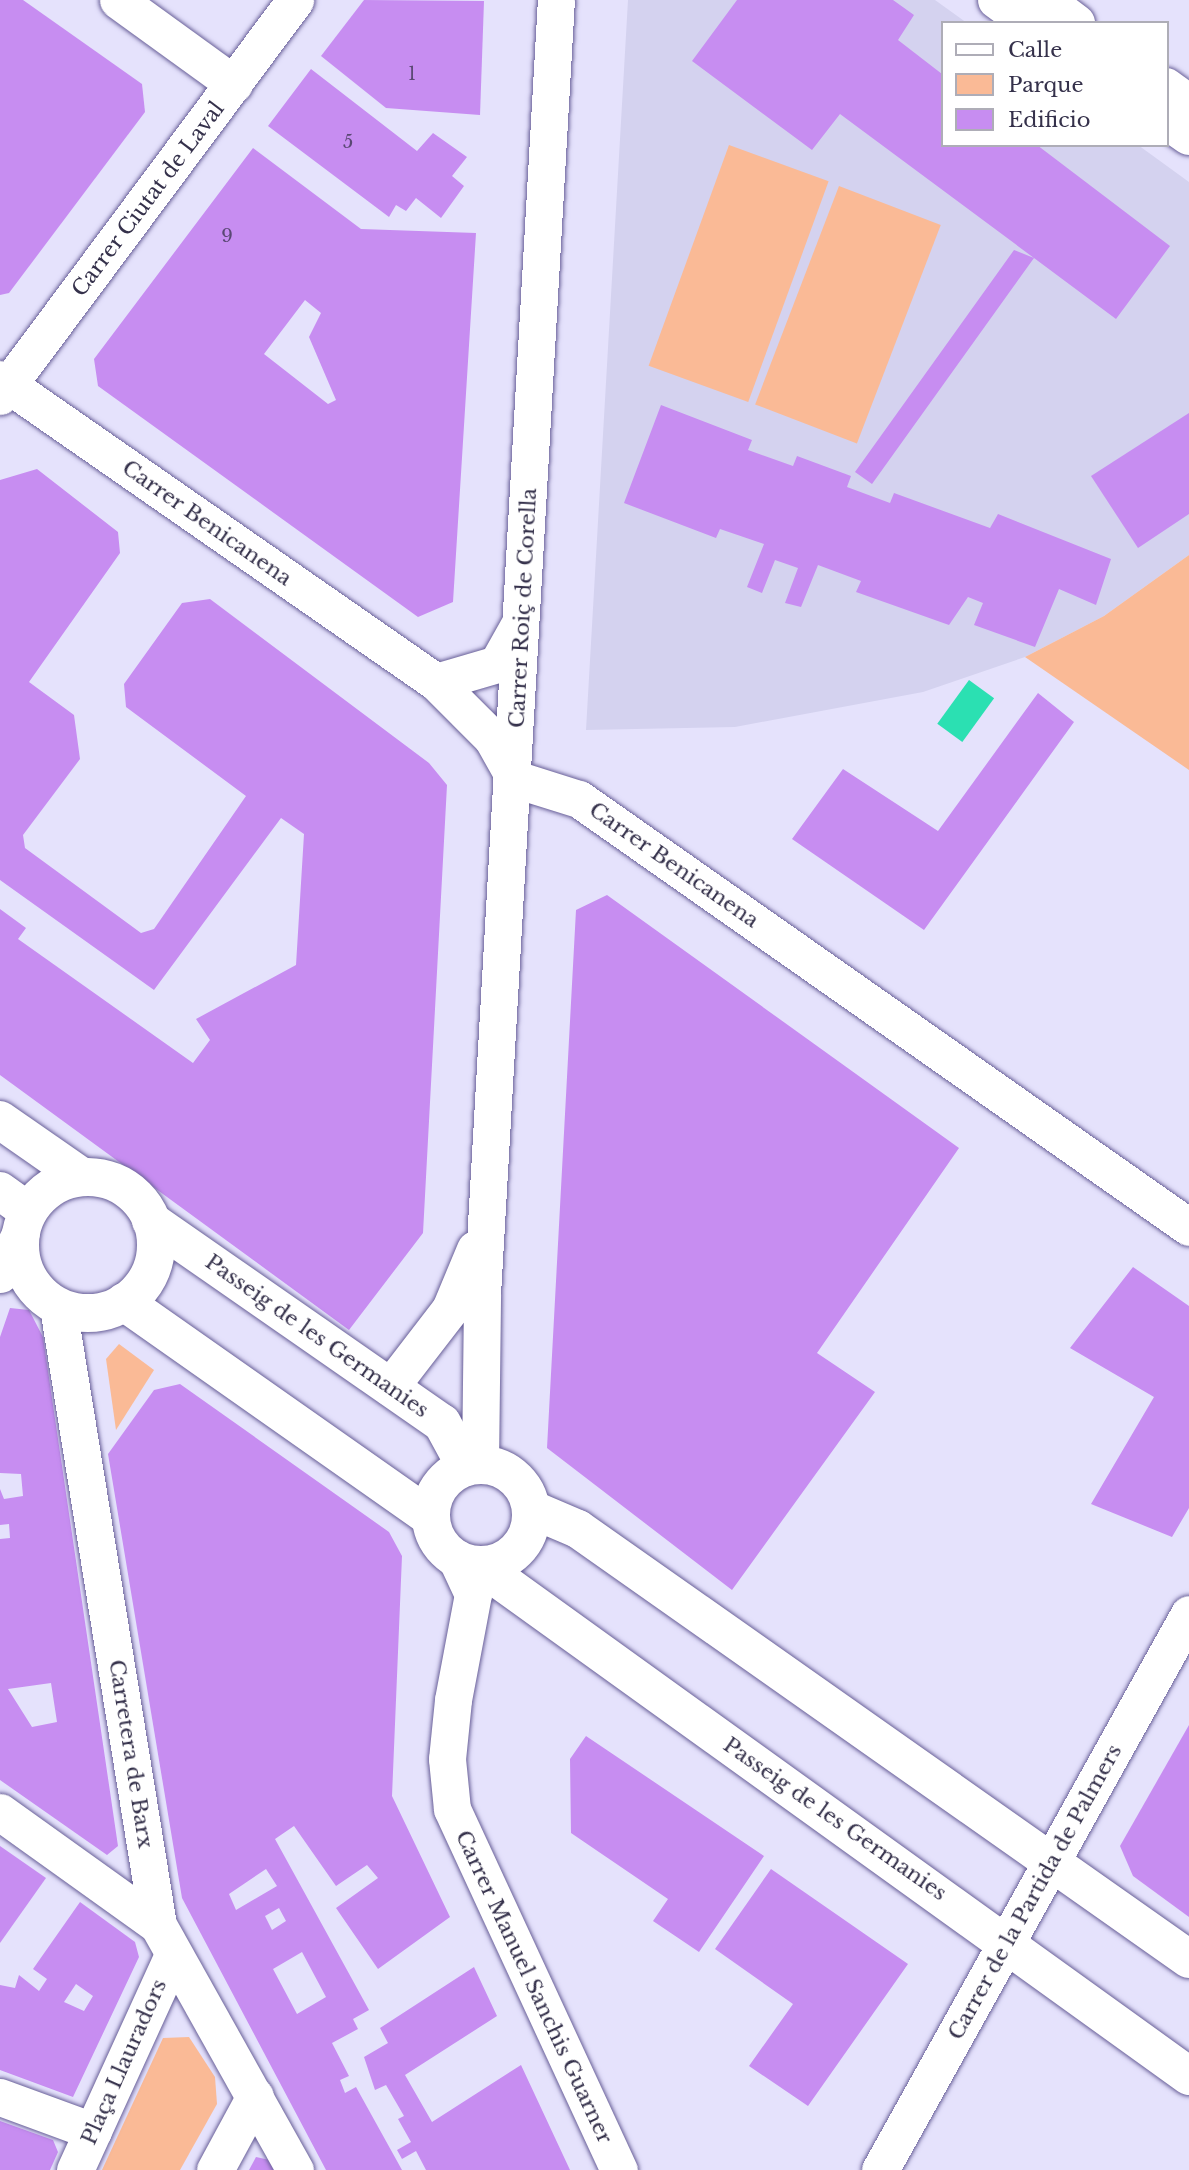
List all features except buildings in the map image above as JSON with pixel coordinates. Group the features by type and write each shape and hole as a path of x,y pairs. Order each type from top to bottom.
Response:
{"street":[{"path":"118,0 234,84"},
{"name":"Carrer Ciutat de Laval","path":"3,387 295,0"},
{"name":"Carrer Roiç de Corella","path":"473,1466 515,779 555,0"},
{"path":"997,0 1026,21"},
{"path":"1045,0 1073,21"},
{"path":"1168,88 1189,104"},
{"path":"1168,121 1189,136"},
{"name":"Carrer Benicanena","path":"3,387 436,682 492,738 515,779 579,799 1189,1227"},
{"path":"436,682 497,664 521,622"},
{"path":"0,1120 82,1177 124,1188 151,1221 150,1272 124,1302 103,1312 58,1307 26,1276 16,1211"},
{"path":"0,1274 16,1211 60,1183 82,1177"},
{"name":"Carrer Roiç de Corella","path":"390,1387 450,1309 489,1215"},
{"name":"Passeig de les Germanies","path":"151,1221 442,1423 473,1466"},
{"path":"124,1302 431,1517 438,1488 473,1466 520,1482 531,1509 527,1533 514,1553 468,1561"},
{"name":"Carretera de Barx","path":"58,1307 165,1940 295,2170"},
{"path":"531,1509 578,1529 1189,1959"},
{"name":"Passeig de les Germanies","path":"431,1517 438,1541 1007,1941 1189,2076"},
{"name":"Carrer Manuel Sanchis Guarner","path":"468,1561 473,1594 450,1723 452,1809 619,2170"},
{"name":"Carrer de la Partida de Palmers","path":"880,2170 1189,1614"},
{"path":"0,1812 165,1940"},
{"name":"Plaça Llauradors","path":"75,2170 93,2131 165,1940"},
{"path":"0,2096 93,2131"},
{"path":"215,2170 255,2096"}],"shaded area":[{"path":"628,0 935,0 964,21 940,21 940,147 1141,147 1189,182 1189,555 1104,616 1025,657 923,692 735,727 586,730"},
{"path":"969,680 994,698 962,742 937,724"}],"green space":[{"path":"729,145 829,181 748,402 649,366"},
{"path":"839,186 941,225 857,444 755,404"},
{"path":"1189,555 1189,770 1025,657 1104,616"},
{"path":"119,1344 154,1370 116,1430 106,1359"},
{"path":"189,2037 215,2077 217,2104 180,2170 102,2170 163,2038"}]}
